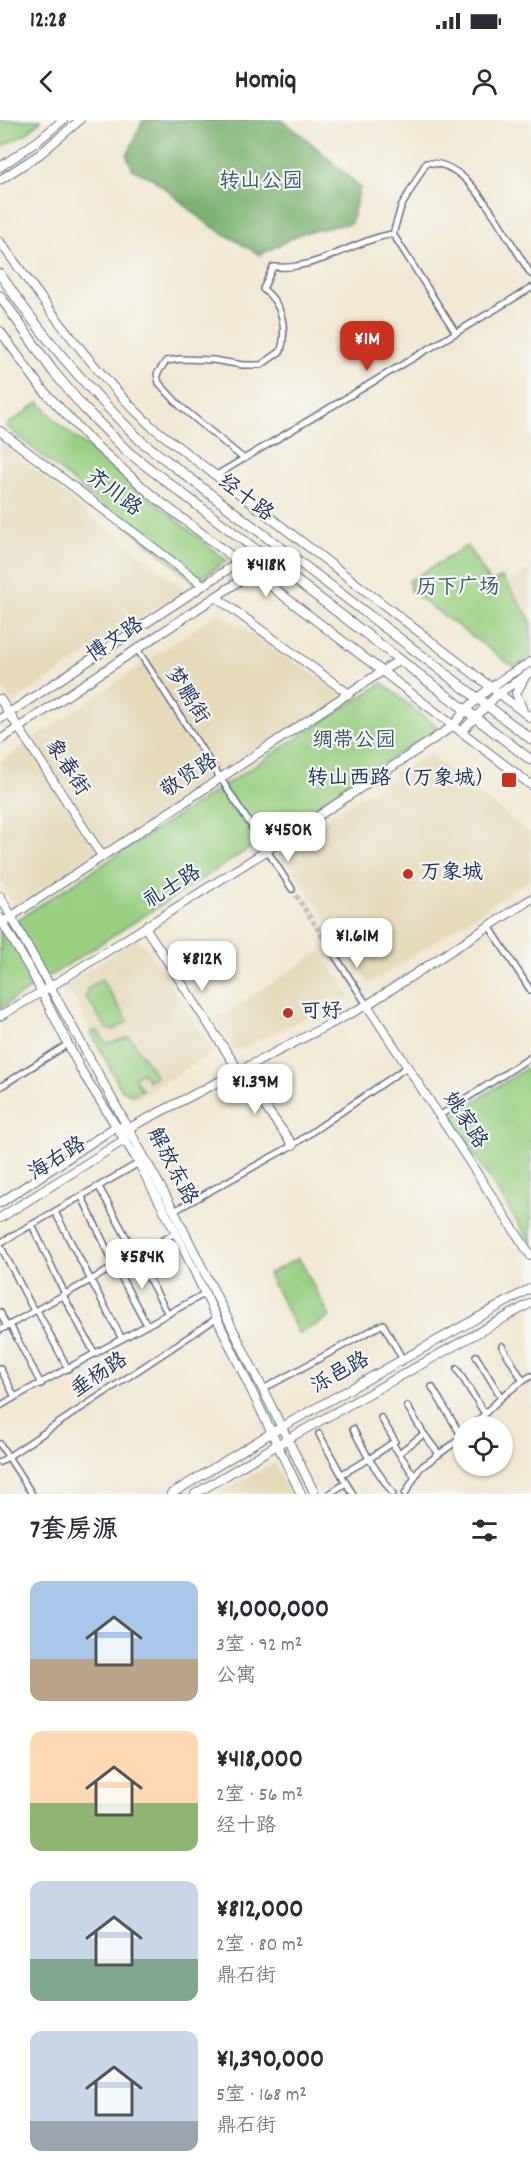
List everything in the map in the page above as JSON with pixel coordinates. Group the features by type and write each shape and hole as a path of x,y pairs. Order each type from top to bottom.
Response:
{"highway":[{"name":"经十路","path":"0,274 59,352 98,398 141,441 531,739"},
{"name":"经十路","path":"0,296 52,370 84,408 128,452 531,760"}],"main road":[{"path":"0,167 63,120"},
{"path":"0,180 40,154 80,120"},
{"name":"经十路","path":"0,242 79,349 122,399 150,425 499,693"},
{"path":"0,331 42,389 92,442 153,496 531,785"},
{"name":"齐川路","path":"0,431 203,585"},
{"name":"博文路","path":"0,719 239,562"},
{"name":"博文路","path":"0,740 253,572"},
{"path":"216,597 349,693"},
{"name":"敬贤路","path":"1,921 399,660"},
{"path":"453,726 464,710 490,686 531,662"},
{"path":"461,732 499,693 529,673"},
{"path":"524,712 516,693 519,684 529,673"},
{"path":"499,693 531,717"},
{"name":"象春街","path":"0,699 102,856"},
{"name":"礼士路","path":"0,1016 266,851 453,726"},
{"name":"解放东路","path":"0,896 45,989 68,1044 115,1127 139,1163 176,1233 301,1494"},
{"path":"115,1127 129,1128 367,1005 531,899"},
{"name":"解放东路","path":"1,921 129,1128 174,1211 315,1494"},
{"path":"145,927 239,1071 292,1145"},
{"name":"姚家路","path":"367,1005 531,1256"},
{"name":"海右路","path":"0,1203 115,1127"},
{"path":"123,1140 129,1128"},
{"name":"海右路","path":"0,1218 123,1140"},
{"name":"泺邑路","path":"171,1494 271,1433 531,1288"},
{"name":"泺邑路","path":"195,1494 277,1445 531,1303"}],"street":[{"path":"456,333 393,234 401,207 426,163 438,162 463,177 479,196 531,274"},
{"path":"244,459 180,406 159,383 157,374 166,361 181,359 261,365 281,351 285,336 279,305 264,289 273,267 296,267 338,253 373,237 393,234"},
{"path":"215,476 531,288"},
{"name":"梦鹏街","path":"137,649 292,889"},
{"path":"489,926 531,991"},
{"path":"328,945 367,1005"},
{"path":"0,1087 68,1044"},
{"path":"439,1116 531,1057"},
{"path":"174,1211 292,1145 407,1067"},
{"path":"68,1369 0,1244 139,1163"},
{"path":"99,1187 168,1314"},
{"path":"82,1197 115,1266 147,1325"},
{"path":"55,1212 122,1339"},
{"path":"32,1225 94,1354"},
{"path":"0,1330 176,1233"},
{"path":"0,1406 206,1293"},
{"path":"0,1312 41,1384"},
{"name":"垂杨路","path":"0,1462 217,1317"},
{"path":"263,1389 383,1324 403,1360"},
{"path":"502,1346 523,1381"},
{"path":"476,1356 501,1397"},
{"path":"0,1368 15,1396"},
{"path":"457,1369 485,1414 501,1397 531,1376"},
{"path":"432,1387 453,1420"},
{"path":"407,1406 439,1454"},
{"path":"342,1474 395,1441 381,1418"},
{"path":"353,1429 369,1459 393,1494"},
{"path":"319,1434 353,1494"},
{"path":"399,1453 424,1434"},
{"path":"392,1443 415,1477"},
{"path":"0,1444 32,1494"},
{"path":"405,1494 420,1468 453,1444"},
{"path":"329,1494 346,1483"}],"shaded area":[{"path":"0,441 88,514 185,589 12,703 0,684"},
{"path":"531,568 531,621 507,584"},
{"path":"219,612 352,700 18,913 0,879 0,762"},
{"name":"万象城","path":"428,754 531,834 531,879 369,984 280,849"},
{"path":"133,941 145,945 214,1052 137,1098 121,1089 66,985"},
{"path":"321,951 350,996 239,1050 234,1049 215,1020"},
{"path":"274,1463 290,1494 218,1494"}],"green space":[{"path":"0,120 41,120 26,134 0,147"},
{"name":"转山公园","path":"143,120 282,120 360,187 351,223 302,233 260,255 209,225 152,178 133,170 127,156"},
{"path":"39,402 60,425 227,561 195,582 6,426"},
{"name":"历下广场","path":"467,546 491,583 502,577 531,621 531,657 514,667 410,591 409,581"},
{"name":"绸带公园","path":"382,683 438,728 0,1008 0,931"},
{"path":"101,979 128,1021 114,1030 107,1029 86,997 87,989"},
{"path":"97,1030 107,1044 130,1037 156,1076 148,1081 142,1072 134,1077 142,1090 132,1095 121,1089 91,1032"},
{"path":"531,1065 531,1243 450,1117"},
{"path":"299,1258 330,1317 299,1334 268,1274"}],"tunnel":[{"path":"292,889 328,945"}],"place":[{"name":"转山西路（万象城）","path":"509,780"},
{"name":"万象城","path":"408,874"},
{"name":"可好","path":"288,1013"}]}
